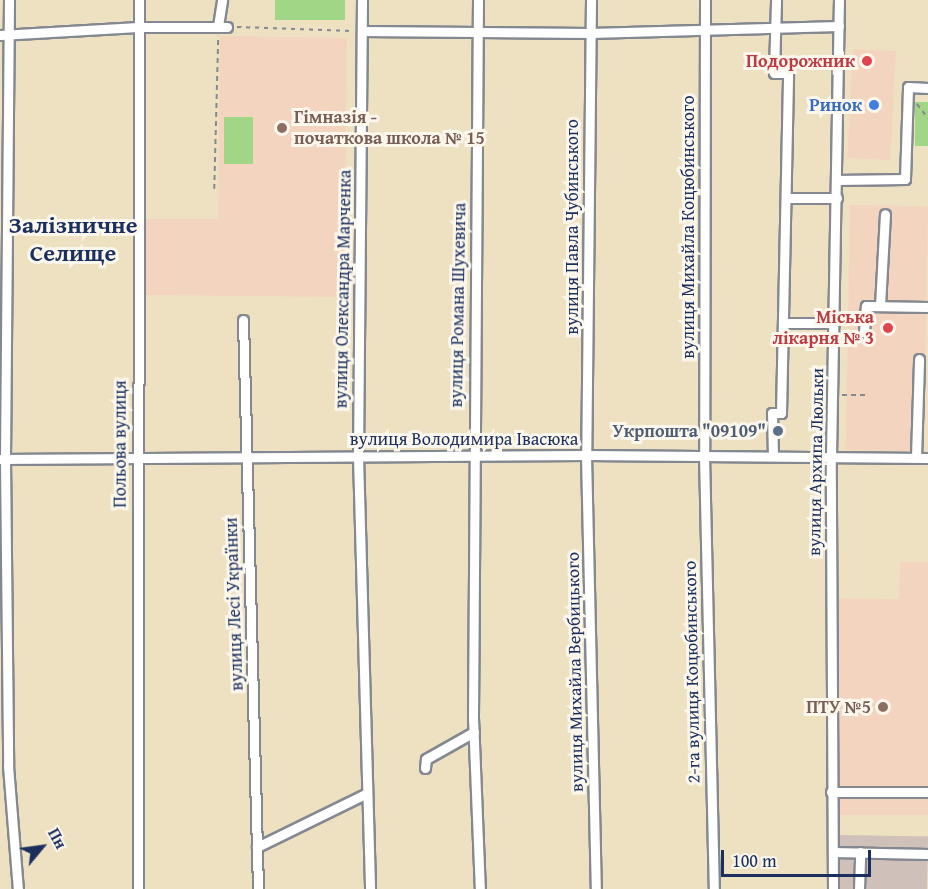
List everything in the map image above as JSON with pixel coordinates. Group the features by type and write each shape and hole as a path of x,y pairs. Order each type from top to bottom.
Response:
{"street":[{"path":"9,0 4,35 2,459 8,766 18,889"},
{"name":"Польова вулиця","path":"138,889 136,458 139,0"},
{"path":"4,35 138,27 222,26 222,0"},
{"name":"вулиця Олександра Марченка","path":"362,0 358,456 369,889"},
{"name":"вулиця Романа Шухевича","path":"478,0 473,456 473,718 480,889"},
{"name":"вулиця Павла Чубинського","path":"586,455 591,0"},
{"name":"вулиця Михайла Коцюбинського","path":"704,455 705,0"},
{"path":"773,456 772,413 781,413 788,73 774,74 776,0"},
{"name":"вулиця Архипа Люльки","path":"833,889 831,456 840,0"},
{"path":"362,31 590,33 839,26"},
{"path":"837,180 905,179 908,87 928,88"},
{"path":"786,198 837,198"},
{"path":"880,306 885,214"},
{"path":"864,332 866,306 928,307"},
{"name":"вулиця Лесі Українки","path":"243,320 258,889"},
{"path":"784,323 834,323"},
{"path":"916,457 918,359"},
{"name":"вулиця Володимира Івасюка","path":"2,459 586,455 928,458"},
{"name":"вулиця Михайла Вербицького","path":"586,455 596,889"},
{"name":"2-га вулиця Коцюбинського","path":"704,455 714,889"},
{"path":"424,768 426,759 474,732"},
{"path":"831,792 928,792"},
{"path":"257,847 365,794"},
{"path":"833,852 928,854"},
{"path":"859,889 860,852"}],"path":[{"path":"214,189 222,26 362,31"},
{"path":"832,395 868,395"}],"shaded area":[{"name":"Гімназія - початкова школа № 15","path":"220,36 347,38 344,297 146,295 146,219 218,219"},
{"name":"Ринок","path":"853,49 896,51 890,160 847,158"},
{"name":"Міська лікарня № 3","path":"850,205 928,206 924,451 846,450"},
{"name":"ПТУ №5","path":"900,562 928,562 928,815 838,815 837,598 899,599"},
{"path":"840,835 928,837 927,889 839,889"}],"green space":[{"path":"275,0 345,0 345,20 275,20"},
{"path":"915,102 928,102 928,146 915,146"},
{"path":"224,117 253,117 253,164 224,164"}],"place":[{"name":"Подорожник","path":"867,61"},
{"name":"Ринок","path":"874,105"},
{"name":"Гімназія - початкова школа № 15","path":"282,128"},
{"name":"Міська лікарня № 3","path":"888,328"},
{"name":"Укрпошта \"09109\"","path":"778,431"},
{"name":"ПТУ №5","path":"883,707"}],"district":[{"name":"Залізничне Селище","path":"73,239"}]}
